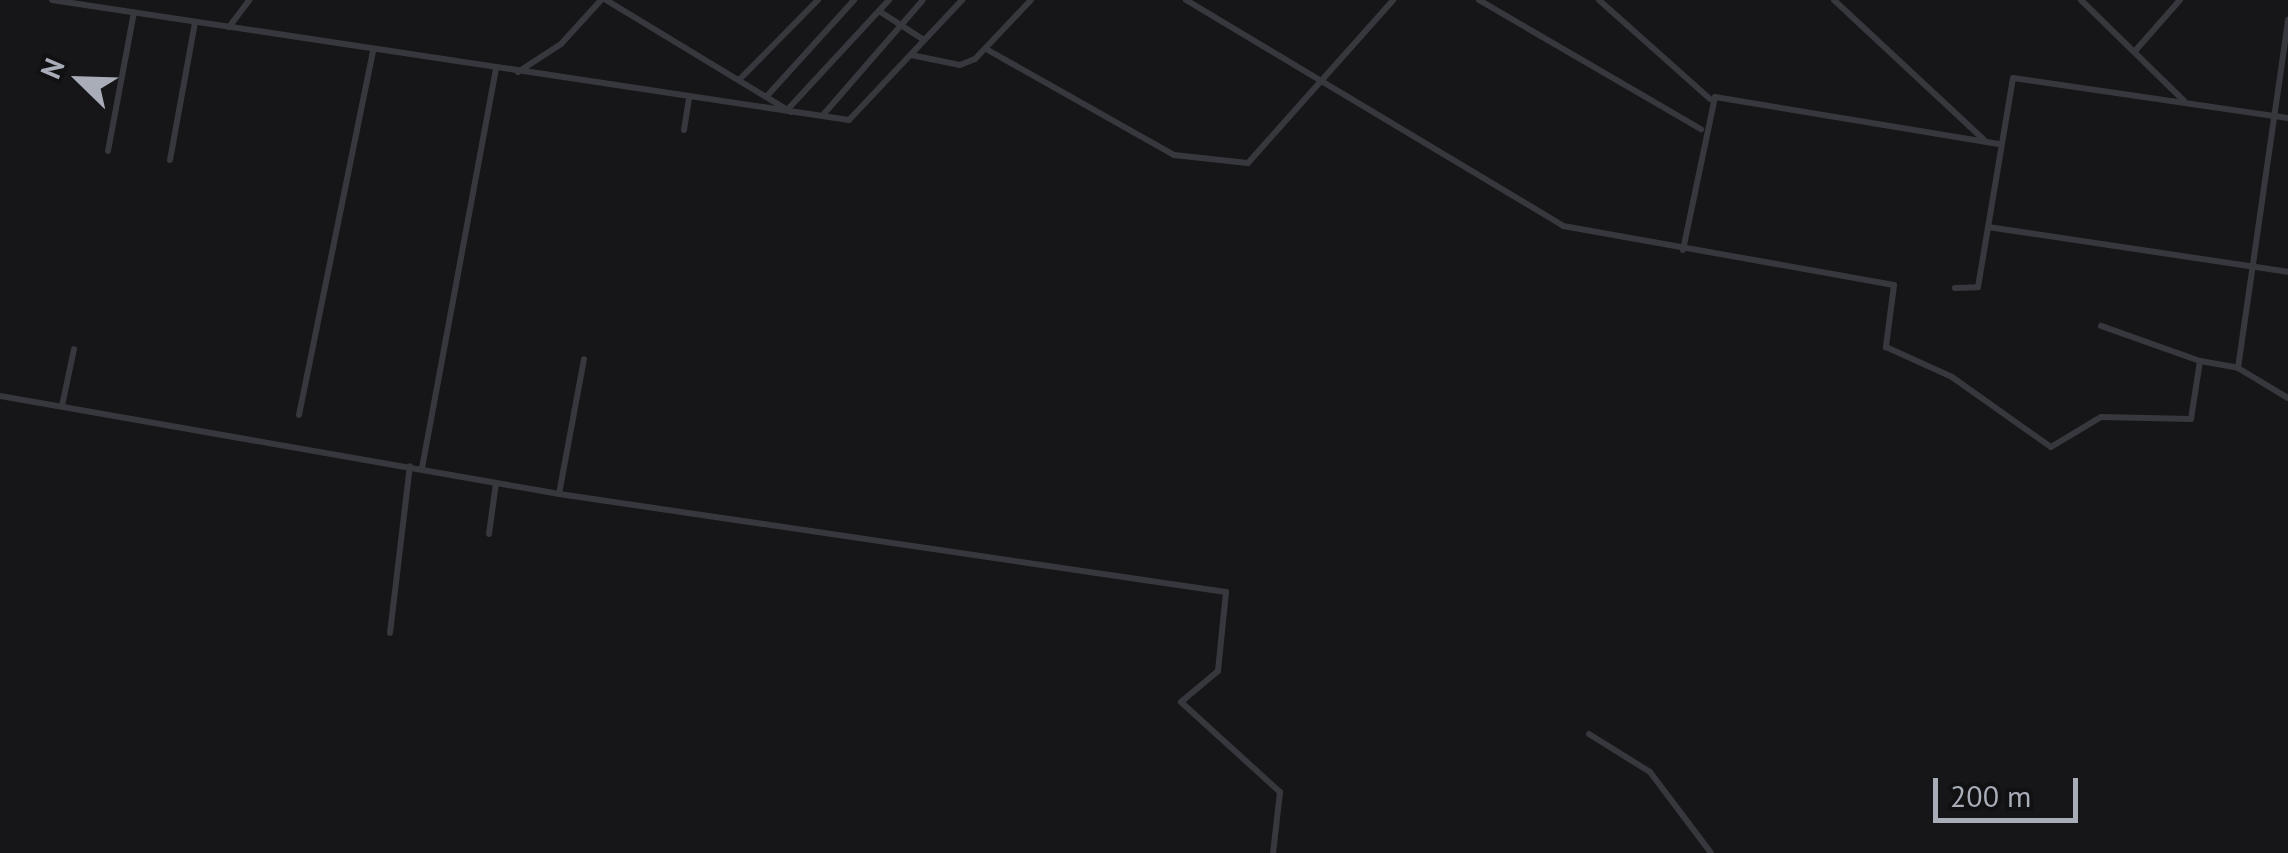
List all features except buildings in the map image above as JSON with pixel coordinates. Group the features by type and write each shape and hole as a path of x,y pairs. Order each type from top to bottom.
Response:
{"street":[{"path":"52,0 496,70 822,116 860,115 962,0"},
{"path":"228,27 249,0"},
{"path":"518,73 561,44 604,0 790,111"},
{"path":"740,79 818,0"},
{"path":"767,96 853,0"},
{"path":"790,111 889,0"},
{"path":"822,116 923,0"},
{"path":"910,55 960,65 986,49 1031,0"},
{"path":"1186,0 1556,223 1682,250 1894,286 1886,347 1945,373 2051,447 2101,417 2189,422 2200,362"},
{"path":"986,49 1174,155 1241,163 1393,0"},
{"path":"1479,0 1701,129"},
{"path":"1600,0 1710,99 2000,144"},
{"path":"1834,0 1985,140"},
{"path":"2081,0 2184,102"},
{"path":"2135,51 2180,0"},
{"path":"879,11 924,40"},
{"path":"108,151 134,12"},
{"path":"2238,368 2288,20"},
{"path":"170,160 196,22"},
{"path":"299,415 373,50"},
{"path":"422,468 496,70"},
{"path":"1955,288 1978,288 2000,144 2016,76 2288,118"},
{"path":"684,130 689,98"},
{"path":"1682,250 1701,129 1710,99"},
{"path":"1987,227 2288,272"},
{"path":"2101,326 2200,362 2238,368 2288,398"},
{"path":"62,406 74,350"},
{"path":"559,494 584,359"},
{"path":"0,396 559,494 1226,592 1218,671 1181,702 1280,792 1274,853"},
{"path":"390,633 410,466"},
{"path":"489,534 496,482"},
{"path":"1589,734 1650,772 1711,853"}]}
